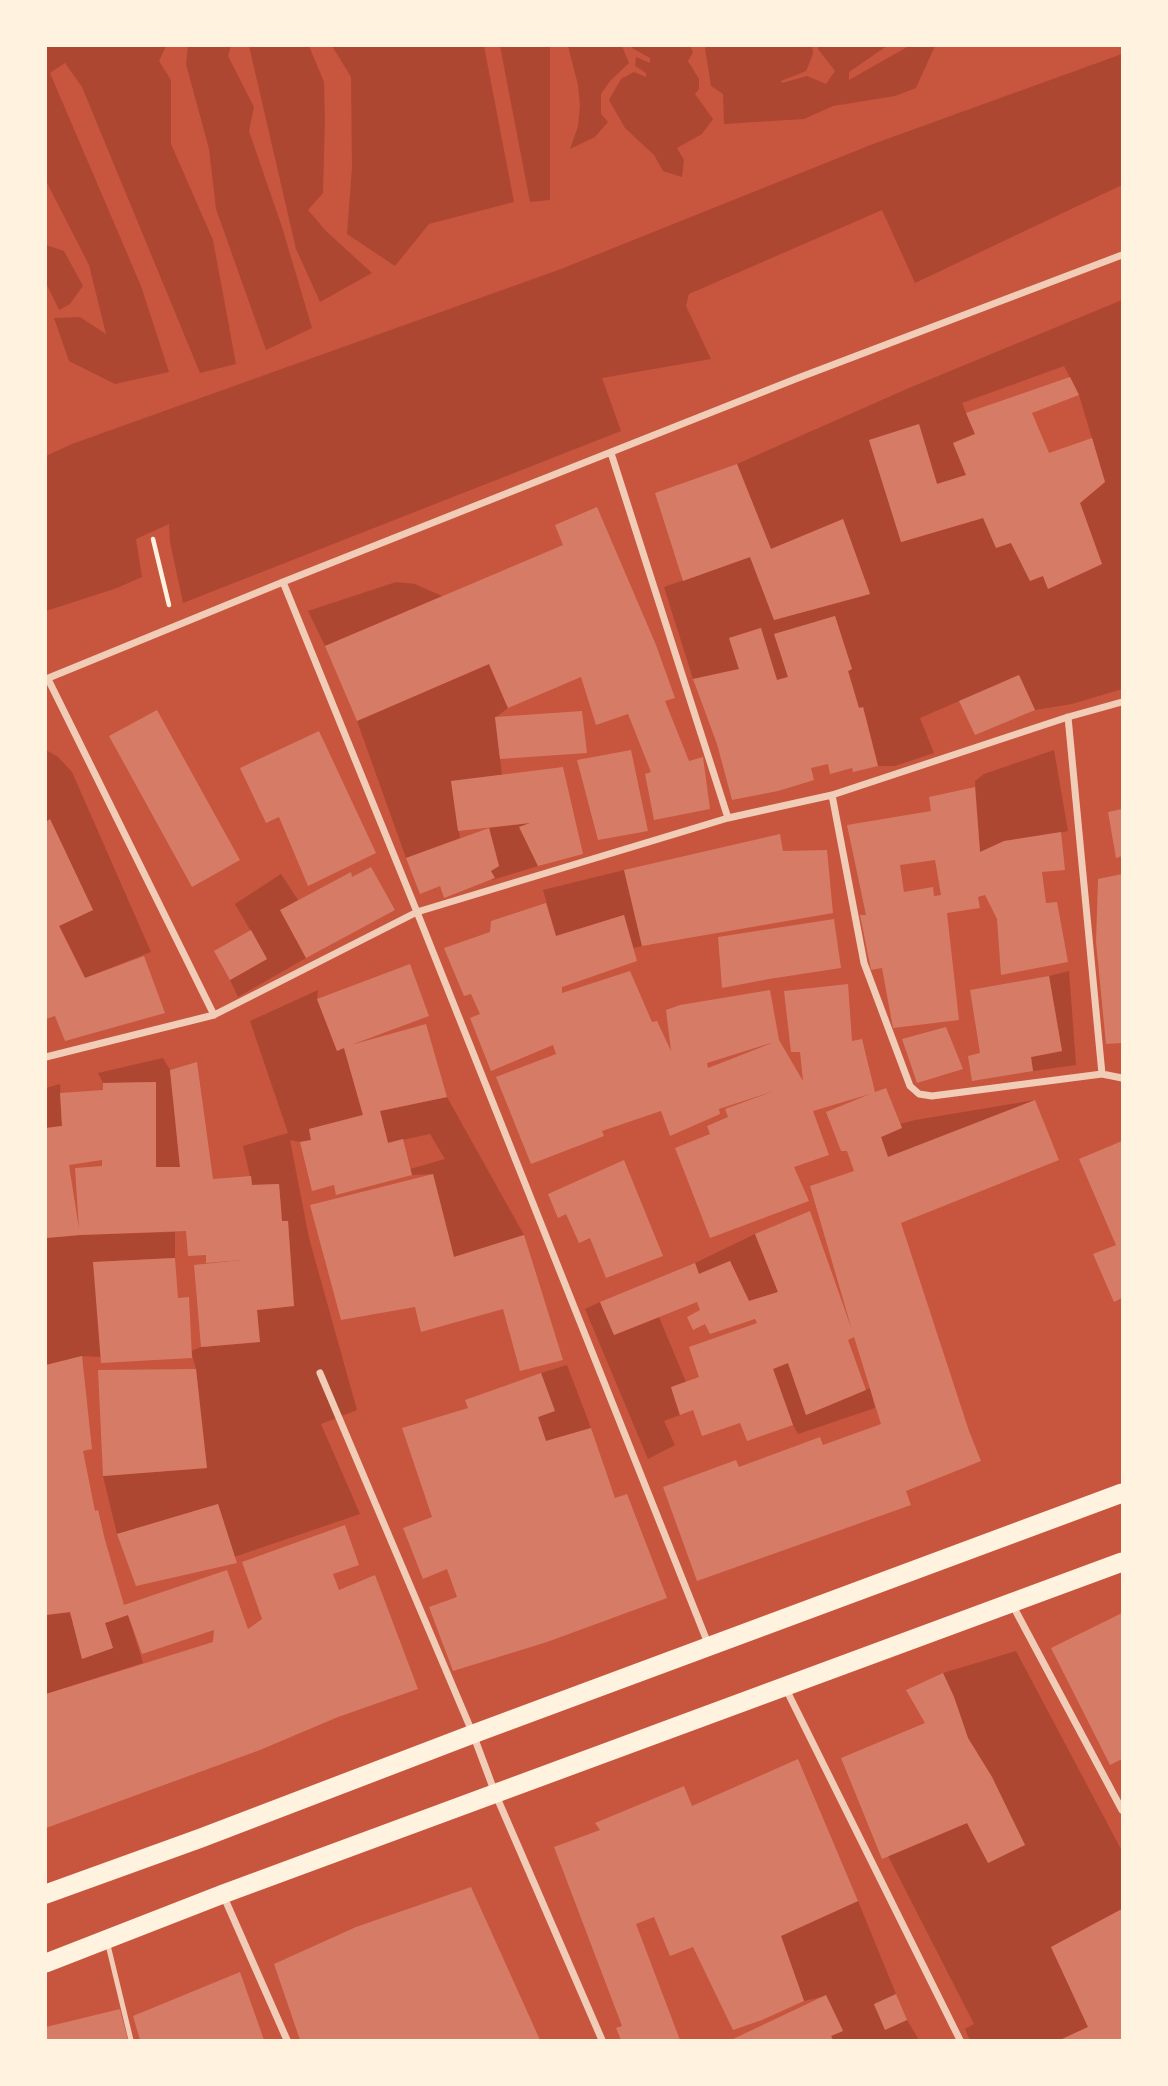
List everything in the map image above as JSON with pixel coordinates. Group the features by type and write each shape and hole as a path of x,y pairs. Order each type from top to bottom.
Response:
{"highway":[{"path":"46,1894 1122,1493"},
{"path":"46,1962 1122,1562"}],"street":[{"path":"214,1015 47,679 283,582 798,378 1122,255"},
{"path":"611,453 728,818"},
{"path":"283,582 709,1647"},
{"path":"46,1057 214,1015 417,912 728,818 832,795 1068,717 1122,702"},
{"path":"1068,717 1102,1074"},
{"path":"832,795 864,962 910,1086 919,1094 932,1096 1102,1074 1122,1078"},
{"path":"320,1373 473,1734 495,1793 603,2040"},
{"path":"1012,1604 1122,1810"},
{"path":"785,1687 960,2040"},
{"path":"223,1894 287,2040"}],"lane":[{"path":"106,1939 131,2040"}],"path":[{"path":"153,539 174,626"}],"shaded area":[{"path":"46,46 166,46 159,61 171,80 171,144 213,240 236,364 200,373 82,87 65,63 50,73 141,286 169,372 115,384 69,361 54,318 80,317 106,334 89,265 46,181"},
{"path":"188,46 231,46 228,56 254,107 249,131 282,227 312,328 266,350 216,209 209,149 186,64"},
{"path":"249,46 309,46 324,82 323,193 308,210 326,231 372,273 320,302 296,249"},
{"path":"332,46 484,46 514,202 429,224 395,266 347,234 352,167 351,77"},
{"path":"500,46 550,46 550,200 530,202"},
{"path":"568,46 622,46 629,63 601,94 601,114 608,122 595,137 570,149 578,126 580,106 578,85"},
{"path":"632,46 690,46 693,52 688,61 699,79 699,89 695,94 713,119 702,134 677,148 684,160 682,177 663,171 654,155 625,128 609,100 621,79 634,72 646,77 646,73 635,66 636,57 650,63 650,58"},
{"path":"812,46 813,54 806,71 781,81 782,83 807,76 826,84 835,71 818,46 887,46 849,72 849,80 909,46 935,46 916,88 895,96 833,106 804,119 724,124 723,94 711,86 705,48"},
{"path":"1122,54 1122,185 915,283 882,210 689,294 686,306 711,359 602,378 621,431 183,603 170,542 169,524 136,539 142,577 46,611 46,456 72,444 561,269 873,144"},
{"path":"46,245 64,251 83,286 70,304 59,310 46,283"},
{"path":"1122,300 1122,689 1072,704 1035,710 1019,675 920,718 934,753 895,766 878,766 863,707 859,708 848,671 852,669 835,616 775,634 788,677 777,680 760,628 729,638 739,669 693,679 664,587 750,557 774,620 870,594 843,519 771,549 737,464 909,388","holes":["1064,366 1079,395 1105,482 1080,503 1102,564 1048,589 1043,576 1030,580 1011,543 983,518 902,542 869,440 919,425 937,484 966,475 953,443 975,434 962,403"]},
{"path":"396,582 415,584 442,596 325,646 308,611"},
{"path":"489,664 508,708 495,718 502,775 451,781 460,838 406,858 357,721"},
{"path":"46,750 58,757 72,772 151,952 85,978 59,926 93,910 50,820 46,822"},
{"path":"1054,750 1068,831 980,852 975,781 984,774"},
{"path":"530,823 520,827 538,866 492,880 491,871 499,866 489,828"},
{"path":"624,870 642,946 633,948 624,915 556,936 543,890"},
{"path":"281,874 298,900 281,910 306,958 238,997 230,980 267,959 235,904"},
{"path":"1069,971 1076,1065 1033,1071 1031,1057 1062,1051 1049,976"},
{"path":"318,990 317,999 337,1050 344,1048 363,1115 309,1129 311,1140 290,1140 309,1238 357,1410 321,1424 360,1514 234,1557 218,1504 117,1534 103,1476 206,1468 196,1369 191,1351 201,1347 259,1342 257,1310 294,1306 288,1221 282,1221 279,1184 252,1185 243,1146 288,1133 250,1021"},
{"path":"163,1058 170,1070 180,1167 156,1167 156,1082 103,1083 98,1073"},
{"path":"60,1084 62,1126 46,1128 46,1088"},
{"path":"447,1097 524,1235 454,1257 433,1174 412,1175 410,1169 445,1159 430,1134 388,1143 380,1111"},
{"path":"1035,1100 888,1157 881,1137 901,1128 900,1124 915,1120"},
{"path":"175,1232 175,1258 94,1262 101,1357 82,1356 46,1365 46,1238"},
{"path":"755,1234 778,1292 749,1301 730,1261 699,1274 695,1263"},
{"path":"600,1302 614,1335 659,1317 686,1382 671,1388 680,1415 664,1421 675,1445 648,1459 585,1309"},
{"path":"788,1363 806,1415 870,1388 875,1408 798,1434 773,1369"},
{"path":"567,1365 591,1428 546,1441 538,1417 554,1411 541,1373"},
{"path":"70,1612 83,1658 113,1648 105,1623 128,1615 143,1663 46,1694 46,1615"},
{"path":"1016,1651 1122,1851 1122,1909 1051,1947 1088,2027 1060,2040 970,2040 965,2029 974,2024 888,1856 967,1823 988,1862 1024,1845 992,1777 968,1738 943,1673"},
{"path":"858,1901 896,1994 874,2005 885,2029 907,2020 919,2040 833,2040 831,2036 843,2030 826,1996 804,2001 781,1936"}],"building":[{"path":"1070,377 1079,395 1032,413 1049,453 1092,438 1105,482 1080,503 1102,564 1048,589 1043,576 1030,581 1011,543 996,548 983,518 901,542 869,440 919,424 937,484 966,475 953,443 975,434 966,413"},
{"path":"737,464 771,549 843,519 870,594 774,620 750,557 683,581 655,493"},
{"path":"597,507 656,645 675,698 665,701 689,761 703,757 710,809 654,820 645,774 651,772 628,714 596,725 581,677 508,708 489,664 357,721 325,646 563,545 555,525"},
{"path":"835,616 852,669 848,671 859,708 863,707 878,766 853,772 852,768 830,774 828,764 811,768 814,780 778,791 732,800 717,744 693,679 739,669 729,638 761,628 777,680 788,677 774,634"},
{"path":"1019,675 1035,710 975,735 959,701"},
{"path":"157,710 240,860 192,887 109,736"},
{"path":"582,711 587,753 500,759 495,717"},
{"path":"319,731 376,853 308,886 279,817 266,823 240,768"},
{"path":"631,750 648,831 598,840 577,760"},
{"path":"563,767 583,854 538,866 519,827 530,823 458,831 451,781"},
{"path":"975,787 980,852 1004,841 1061,832 1065,870 1042,872 1046,903 1057,902 1068,962 1001,975 997,919 985,895 978,897 980,908 947,913 959,1020 893,1028 882,968 871,970 860,915 866,915 847,825 931,811 929,797","holes":["935,860 941,895 934,896 933,887 904,892 900,865"]},
{"path":"1122,809 1122,856 1116,858 1108,812"},
{"path":"50,819 93,910 59,926 85,978 144,956 165,1013 65,1041 55,1016 46,1019 46,822"},
{"path":"489,828 499,866 491,871 495,878 444,898 440,886 420,894 406,858"},
{"path":"780,834 783,851 827,850 833,913 642,946 624,870"},
{"path":"371,867 395,910 306,958 280,910 351,872 352,877"},
{"path":"1122,874 1122,1043 1106,1044 1096,942 1098,879"},
{"path":"546,903 556,936 624,915 637,961 562,987 562,993 630,971 652,1022 657,1021 671,1051 666,1010 680,1005 770,990 779,1040 803,1081 800,1052 791,1052 784,991 848,984 852,1041 862,1039 875,1092 886,1088 902,1128 881,1137 888,1157 1035,1100 1059,1160 901,1223 981,1461 906,1491 911,1505 697,1581 663,1487 736,1460 739,1467 820,1437 823,1445 881,1424 854,1337 848,1340 866,1390 806,1415 788,1363 773,1369 793,1425 747,1441 740,1423 702,1436 693,1410 680,1415 671,1387 699,1377 689,1347 757,1323 755,1319 710,1334 705,1324 693,1330 687,1317 700,1310 697,1302 614,1335 600,1302 695,1263 699,1274 730,1261 749,1301 778,1292 755,1234 810,1211 852,1330 810,1186 854,1171 847,1151 841,1151 826,1112 870,1094 813,1111 829,1155 794,1167 809,1201 710,1238 675,1148 710,1134 707,1126 728,1117 725,1109 774,1091 719,1109 720,1114 670,1136 661,1111 602,1131 604,1136 531,1164 496,1077 556,1054 553,1045 491,1071 470,1018 480,1014 471,994 464,996 444,948 490,932 491,921","holes":["772,1043 708,1068 707,1063"]},
{"path":"834,919 841,968 722,988 718,937"},
{"path":"251,930 267,959 230,980 214,951"},
{"path":"410,964 429,1016 351,1045 426,1024 447,1097 380,1111 388,1143 403,1139 412,1175 336,1195 334,1185 312,1191 300,1142 311,1140 309,1129 363,1115 344,1048 337,1051 317,999"},
{"path":"1049,976 1062,1051 1031,1057 1033,1071 972,1081 968,1056 980,1053 970,990"},
{"path":"946,1027 963,1069 917,1083 902,1039"},
{"path":"197,1062 213,1179 251,1176 252,1185 279,1184 282,1221 288,1221 294,1306 257,1310 260,1342 201,1347 194,1265 242,1260 206,1263 206,1255 188,1256 186,1231 46,1238 46,1128 62,1126 60,1093 103,1090 103,1083 156,1082 156,1167 180,1167 170,1070","holes":["102,1160 102,1166 75,1168 79,1229 69,1165"]},
{"path":"1122,1141 1122,1298 1114,1302 1093,1254 1116,1245 1079,1159"},
{"path":"624,1160 663,1256 606,1278 590,1238 579,1243 566,1214 558,1218 548,1194"},
{"path":"433,1174 454,1257 524,1235 563,1360 520,1371 503,1309 421,1332 415,1307 341,1320 310,1205"},
{"path":"175,1258 178,1298 189,1297 192,1358 101,1363 93,1262"},
{"path":"82,1356 92,1449 83,1451 95,1511 98,1510 124,1605 227,1570 248,1629 262,1619 242,1562 345,1525 359,1565 333,1574 339,1590 375,1575 418,1689 46,1828 46,1694 213,1642 214,1630 142,1654 128,1615 105,1623 113,1648 82,1659 70,1612 46,1615 46,1365"},
{"path":"196,1369 207,1468 103,1476 98,1370"},
{"path":"541,1373 555,1411 538,1417 546,1441 591,1428 615,1498 627,1494 667,1598 547,1642 453,1671 429,1607 457,1597 447,1569 423,1579 403,1528 432,1517 402,1428 468,1408 465,1400"},
{"path":"218,1504 237,1563 136,1586 117,1534"},
{"path":"1122,1613 1122,1759 1110,1765 1051,1648"},
{"path":"943,1673 968,1738 992,1777 1025,1845 988,1863 967,1823 882,1859 841,1758 925,1723 906,1690"},
{"path":"798,1759 858,1901 781,1936 804,2001 733,2030 693,1947 670,1956 654,1917 636,1924 680,2040 621,2040 616,2028 622,2026 554,1847 600,1830 595,1823 684,1786 692,1806"},
{"path":"471,1887 540,2040 300,2040 274,1964 356,1927"},
{"path":"1122,1909 1122,2040 1060,2040 1088,2027 1051,1947"},
{"path":"240,1972 264,2040 140,2040 133,2016"},
{"path":"896,1994 907,2020 885,2030 874,2004"},
{"path":"826,1995 843,2031 831,2036 833,2040 731,2040"},
{"path":"120,2009 128,2040 46,2040 46,2027"}]}
